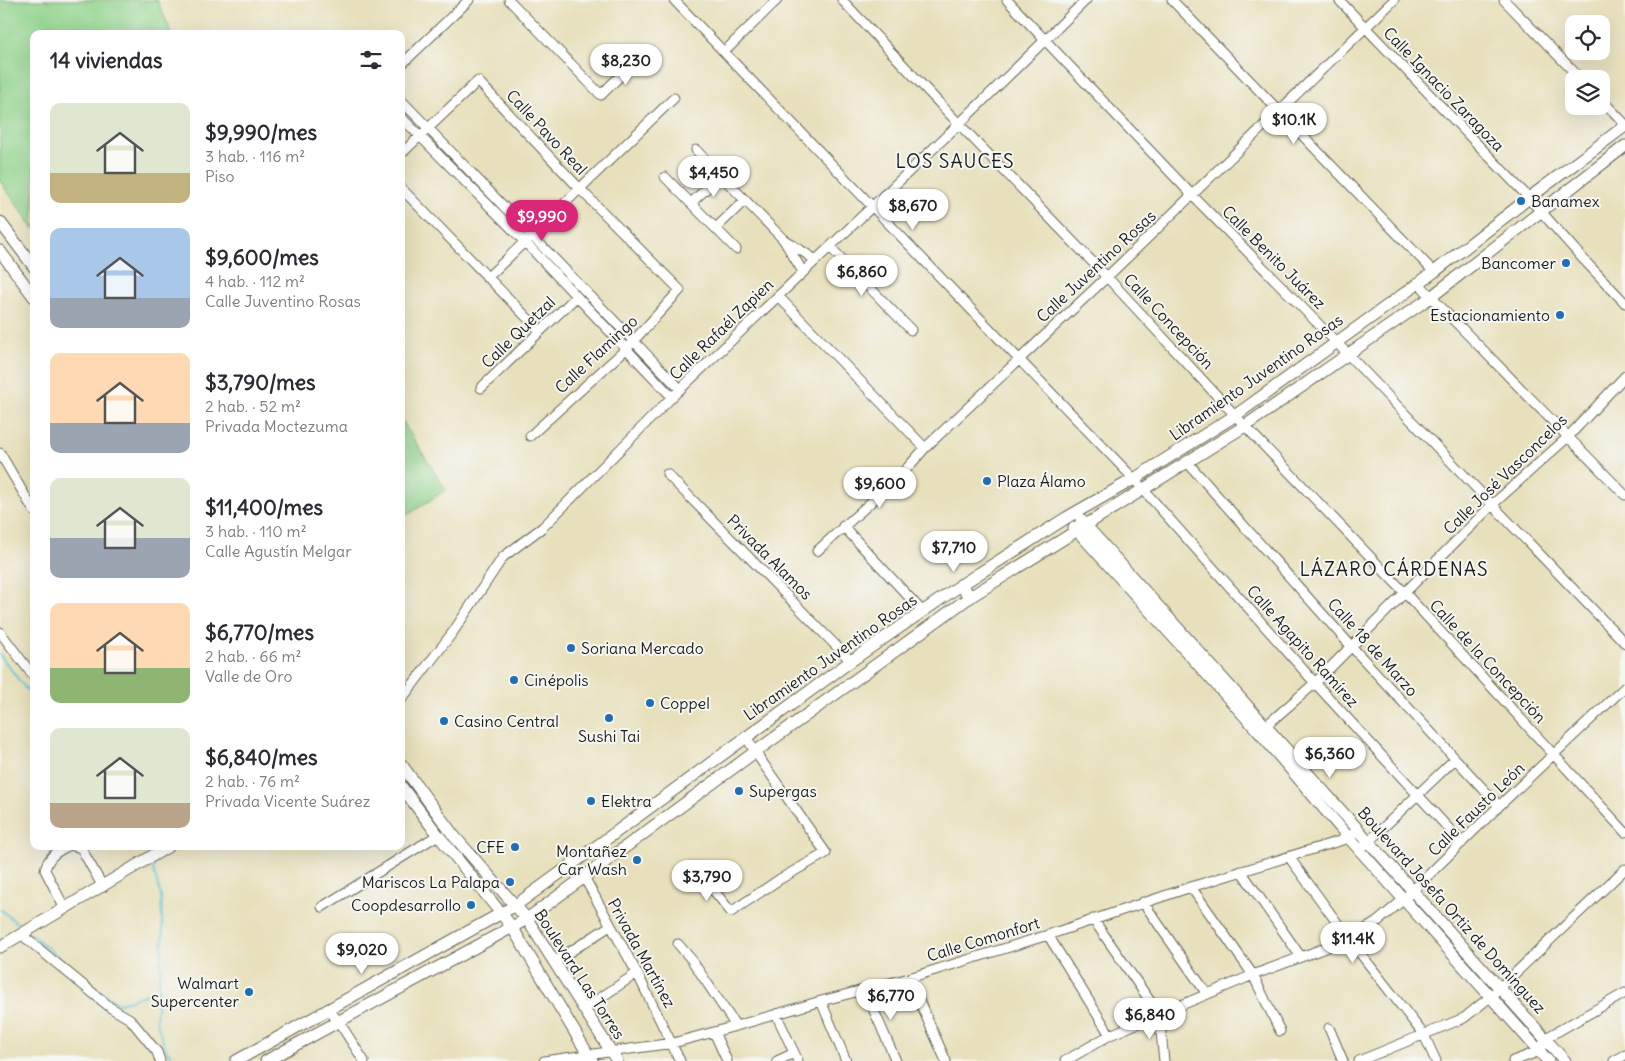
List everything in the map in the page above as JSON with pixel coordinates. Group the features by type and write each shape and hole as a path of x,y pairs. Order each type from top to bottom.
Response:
{"main road":[{"name":"Libramiento Juventino Rosas","path":"236,1061 516,905 746,736 961,584 1236,415 1420,283 1625,125"},
{"name":"Libramiento Juventino Rosas","path":"266,1061 527,919 970,597 1245,426 1431,297 1625,146"},
{"path":"0,222 30,262"},
{"path":"0,251 30,292"},
{"name":"Boulevard Josefa Ortiz de Domínguez","path":"1071,515 1263,729 1408,895 1546,1038 1565,1061"},
{"path":"961,584 970,597"},
{"name":"Boulevard Las Torres","path":"405,769 454,836 527,919 617,1061"},
{"path":"405,789 416,792 422,791"},
{"name":"Boulevard Las Torres","path":"405,791 512,927 589,1058"},
{"path":"0,947 163,850"},
{"name":"Boulevard Josefa Ortiz de Domínguez","path":"1408,895 1490,997 1548,1061"}],"street":[{"path":"405,61 469,0"},
{"path":"509,0 601,94 634,60"},
{"name":"Calle Agapito Ramírez","path":"674,0 1134,479 1315,683 1462,843"},
{"path":"724,52 777,0"},
{"name":"Calle Concepción","path":"842,0 1245,426"},
{"name":"Calle Benito Juárez","path":"1007,0 1192,195 1336,342 1625,644"},
{"name":"Calle Rafaél Zapien","path":"405,695 453,632 503,557 544,527 680,389 1086,0"},
{"path":"1172,0 1434,272"},
{"name":"Calle Ignacio Zaragoza","path":"1338,0 1529,198 1625,303"},
{"name":"Calle Juventino Rosas","path":"817,551 900,475 925,448 1018,359 1107,278 1394,0"},
{"path":"1504,0 1572,70"},
{"name":"Calle Pavo Real","path":"428,129 478,81 580,189 680,290"},
{"path":"487,278 674,98"},
{"path":"405,104 680,389"},
{"path":"1610,109 1625,125"},
{"path":"405,121 525,242 672,397"},
{"path":"405,150 428,129"},
{"path":"696,150 783,239 803,272"},
{"path":"691,203 721,175"},
{"path":"666,177 736,249"},
{"path":"405,192 540,331"},
{"path":"716,228 745,200"},
{"path":"783,239 816,260"},
{"path":"830,246 911,330"},
{"path":"1420,283 1431,297 1625,495"},
{"name":"Calle Flamingo","path":"530,436 626,349 680,290"},
{"path":"778,296 925,448"},
{"name":"Calle Quetzal","path":"481,388 576,297"},
{"name":"Calle José Vasconcelos","path":"1263,729 1315,683 1492,505 1568,436 1625,376"},
{"name":"Calle de la Concepción","path":"1245,426 1405,593 1625,832"},
{"path":"0,453 30,503"},
{"name":"Calle 18 de Marzo","path":"1187,462 1351,646 1499,806"},
{"name":"Privada Alamos","path":"666,474 851,661"},
{"path":"843,526 922,611"},
{"path":"0,632 30,672"},
{"name":"Calle Fausto León","path":"1065,1061 1110,1035 1253,975 1349,939 1377,922 1408,895 1625,687"},
{"path":"702,877 731,912 780,879 826,853 755,752 746,736"},
{"path":"1364,846 1455,759"},
{"name":"Calle Comonfort","path":"544,1061 589,1058 610,1050 672,1043 908,978 1048,935 1093,918 1353,834"},
{"path":"322,907 438,835"},
{"path":"60,850 47,861 45,870 65,909"},
{"path":"81,850 103,886"},
{"path":"1288,856 1349,939 1424,1035 1436,1061"},
{"path":"1359,1061 1464,1018 1490,997 1625,869"},
{"path":"1241,871 1300,957"},
{"name":"Privada Martínez","path":"584,877 638,973 680,1061"},
{"path":"1191,887 1253,975 1280,1031"},
{"path":"1143,902 1207,994"},
{"path":"1093,918 1159,1014 1164,1061"},
{"path":"554,962 610,926"},
{"path":"26,933 111,1008 130,1019 157,1052 160,1061"},
{"path":"1048,935 1110,1035"},
{"path":"678,944 691,959 736,1026"},
{"path":"584,1009 638,973"},
{"path":"908,978 946,1061"},
{"path":"865,990 896,1061"},
{"path":"1513,1061 1540,1051 1546,1038 1625,993"},
{"path":"820,1001 846,1061"},
{"path":"328,1009 339,1022 364,1061"},
{"path":"776,1014 796,1057 781,1060"},
{"path":"1329,1028 1343,1061"},
{"path":"714,1032 727,1061"},
{"path":"1614,1061 1625,1055"}],"green space":[{"path":"0,0 157,0 170,30 30,30 30,223 0,181"},
{"path":"405,425 446,490 405,516"}],"waterway":[{"path":"0,655 30,692"},
{"path":"153,861 153,869 161,896 163,936 156,1020 166,1050 176,1061"},
{"path":"0,909 23,928"},
{"path":"31,934 88,982 118,1004 159,990"}],"place":[{"name":"Banamex","path":"1521,201"},
{"name":"Bancomer","path":"1566,263"},
{"name":"Estacionamiento","path":"1560,315"},
{"name":"Plaza Álamo","path":"987,481"},
{"name":"Soriana Mercado","path":"571,648"},
{"name":"Cinépolis","path":"514,680"},
{"name":"Coppel","path":"650,703"},
{"name":"Sushi Tai","path":"609,718"},
{"name":"Casino Central","path":"444,721"},
{"name":"Supergas","path":"739,791"},
{"name":"Elektra","path":"591,801"},
{"name":"CFE","path":"515,847"},
{"name":"Montañez Car Wash","path":"637,860"},
{"name":"Mariscos La Palapa","path":"510,882"},
{"name":"Coopdesarrollo","path":"471,905"},
{"name":"Walmart Supercenter","path":"249,992"}],"district":[{"name":"LOS SAUCES","path":"955,161"},
{"name":"LÁZARO CÁRDENAS","path":"1394,569"}]}
